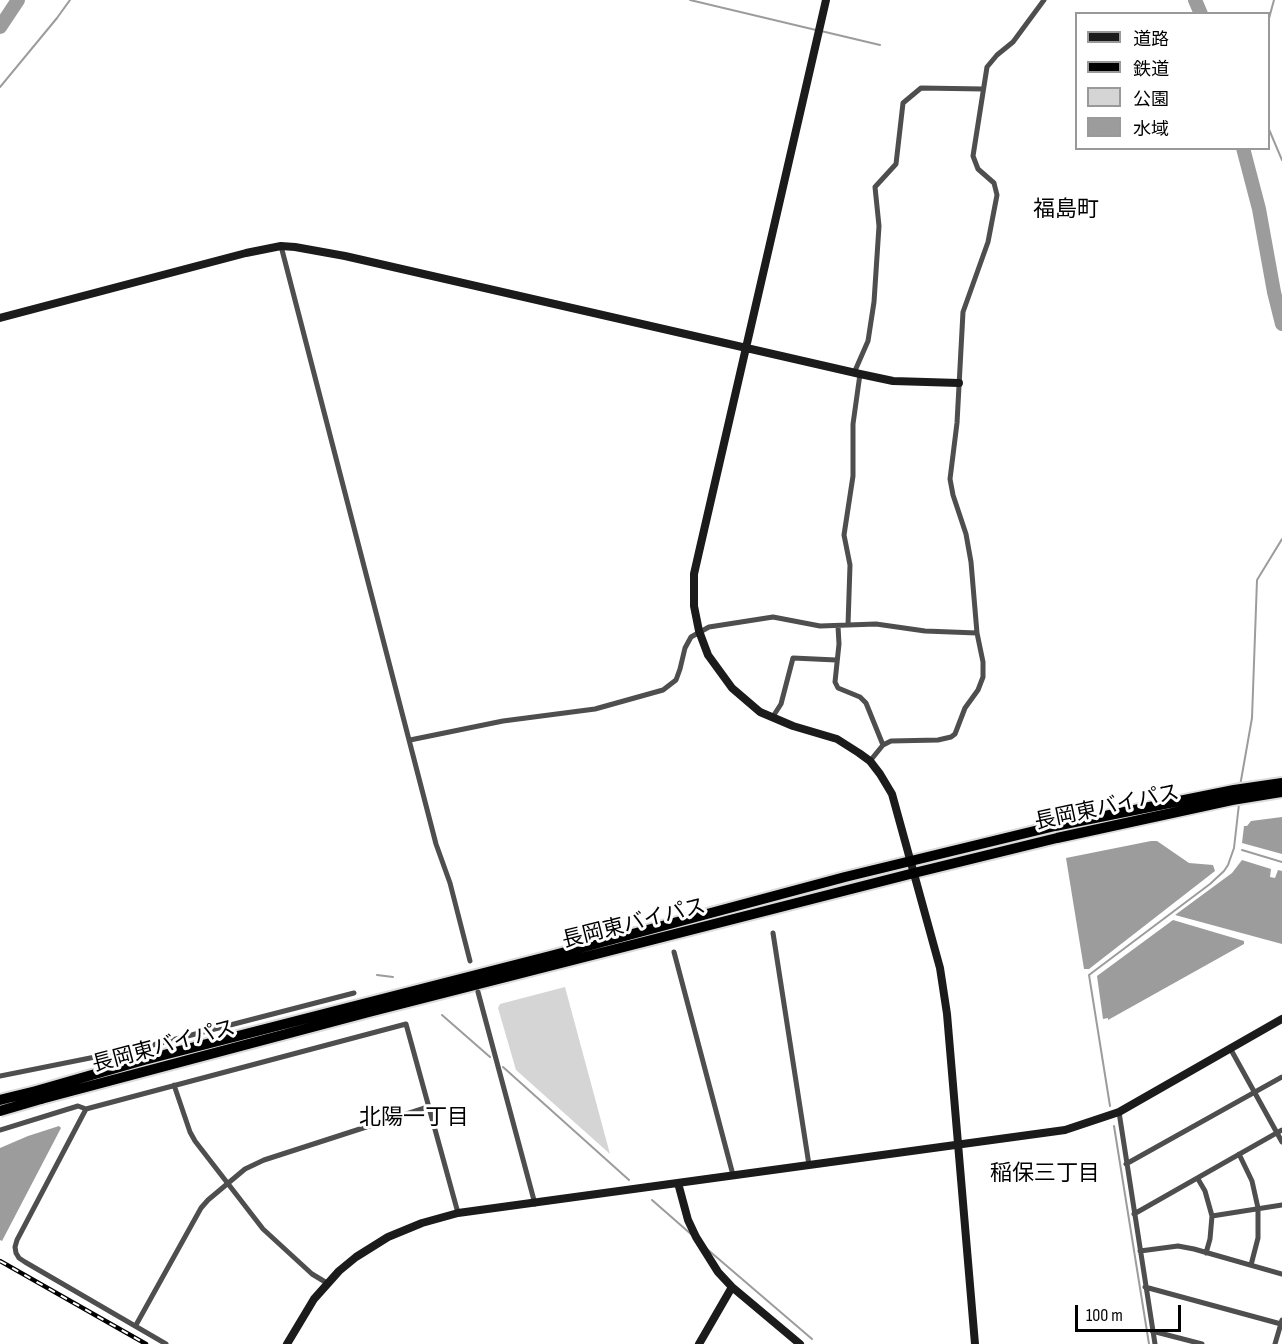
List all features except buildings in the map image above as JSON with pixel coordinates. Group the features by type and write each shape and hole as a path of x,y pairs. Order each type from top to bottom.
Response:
{"highway":[{"name":"長岡東バイパス","path":"0,1111 38,1095 144,1060 911,861 1055,826 1250,792 1282,783"},
{"name":"長岡東バイパス","path":"1250,792 1282,792"},
{"name":"長岡東バイパス","path":"0,1100 38,1095 914,873 1233,795"}],"street":[{"path":"826,0 694,574 694,606 699,631 714,666 732,688 759,711 772,718 837,739 870,761 892,794 940,968 947,1014 975,1344"},
{"path":"870,761 883,745 897,740 945,739 955,734 965,708 978,690 983,677 983,662 977,633 975,591 967,541 950,479 956,436 963,312 988,242 997,195 994,183 978,169 974,156 987,67 1013,42 1044,0"},
{"path":"848,625 850,565 844,535 853,476 853,424 857,373 868,341 874,302 879,226 875,187 896,165 903,103 921,88 983,89"},
{"path":"281,246 436,844 450,883 470,961"},
{"path":"0,318 246,253 281,246 317,249 892,381 959,383"},
{"path":"410,740 503,721 595,709 663,690 676,680 687,642 699,631 709,627 773,617 799,621 813,626 876,624 959,634 977,633"},
{"path":"838,626 839,644 835,682 838,688 860,697 866,703 883,745"},
{"path":"772,718 782,704 793,658 836,660"},
{"path":"773,933 809,1165"},
{"path":"674,952 733,1176"},
{"path":"478,992 535,1204"},
{"path":"0,1076 145,1047 354,993"},
{"path":"287,1344 314,1299 327,1283 356,1257 388,1237 422,1222 458,1214 1065,1130 1119,1112 1282,1019"},
{"path":"0,1130 78,1106 86,1109 406,1024 458,1214"},
{"path":"1230,1048 1254,1093 1279,1131 1282,1142"},
{"path":"1126,1164 1282,1077"},
{"path":"174,1085 190,1132 227,1183 263,1229 312,1274 327,1283"},
{"path":"136,1325 201,1208 227,1183 254,1164 264,1160 428,1107"},
{"path":"86,1109 17,1240 16,1253 25,1262 166,1344"},
{"path":"1119,1112 1155,1344"},
{"path":"7,1120 10,1127"},
{"path":"1134,1214 1279,1131"},
{"path":"1239,1154 1252,1181 1258,1208 1258,1238 1251,1265"},
{"path":"1198,1179 1205,1191 1212,1216 1210,1239 1206,1252"},
{"path":"678,1184 688,1220 707,1256 732,1287 800,1344"},
{"path":"1212,1216 1282,1205"},
{"path":"1140,1251 1178,1246 1282,1274"},
{"path":"699,1344 732,1287"},
{"path":"1145,1287 1281,1322 1275,1344"},
{"path":"1152,1331 1202,1344"}],"green space":[{"path":"565,987 610,1154 516,1070 498,1008 500,1004"}],"water":[{"path":"1282,817 1282,854 1242,843 1244,826 1251,821"},
{"path":"1157,841 1189,863 1213,865 1215,871 1089,969 1084,969 1066,858"},
{"path":"1242,860 1271,869 1270,877 1275,878 1278,870 1282,871 1282,944 1175,915 1232,873"},
{"path":"1173,920 1244,941 1244,944 1108,1020 1108,1018 1103,1019 1097,976"},
{"path":"59,1126 61,1128 2,1241 0,1240 0,1148"}],"waterway":[{"path":"0,27 18,0"},
{"path":"0,87 70,0"},
{"path":"690,0 816,30"},
{"path":"1195,0 1200,12"},
{"path":"1270,15 1274,0"},
{"path":"821,31 880,45"},
{"path":"1270,132 1282,160"},
{"path":"1244,150 1259,209 1282,324"},
{"path":"1240,786 1252,718 1257,580 1282,539"},
{"path":"1110,1106 1089,975 1224,871 1234,848 1239,804"},
{"path":"1242,850 1282,862"},
{"path":"377,975 393,977"},
{"path":"442,1015 490,1057"},
{"path":"503,1067 629,1180"},
{"path":"1114,1126 1149,1344"},
{"path":"652,1200 692,1235"},
{"path":"707,1249 812,1339"}],"railway":[{"path":"0,1261 146,1344"}],"district":[{"name":"福島町","path":"1066,210"},
{"name":"北陽一丁目","path":"414,1118"},
{"name":"稲保三丁目","path":"1045,1174"}]}
